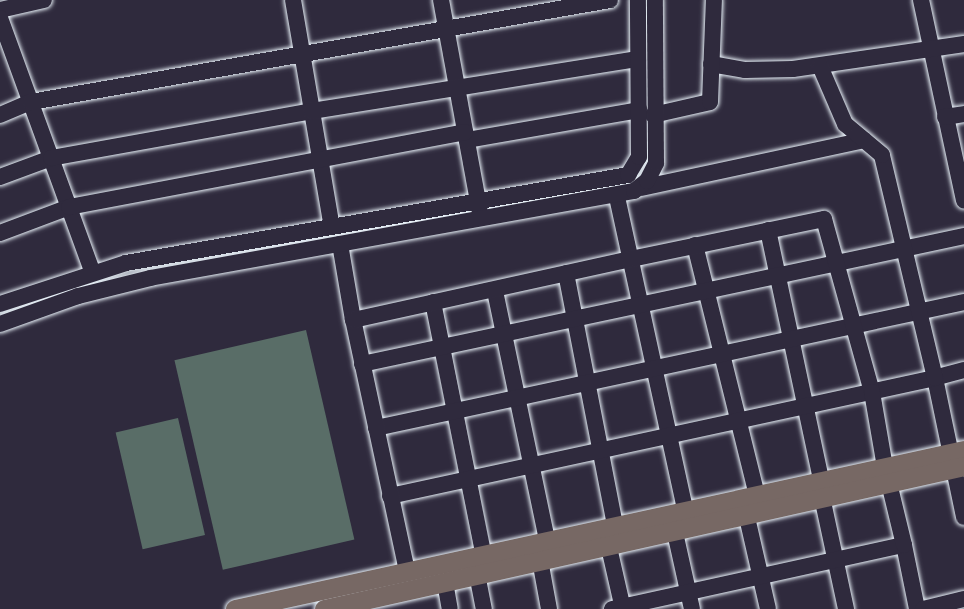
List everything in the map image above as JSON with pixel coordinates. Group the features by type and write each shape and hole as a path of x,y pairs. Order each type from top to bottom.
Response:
{"main road":[{"path":"235,609 547,540 674,528 746,513 822,489 957,460"},
{"path":"324,609 366,604 540,560 685,509 757,495 822,489"}],"street":[{"path":"0,10 44,0"},
{"path":"293,0 332,227"},
{"path":"442,0 480,211"},
{"path":"0,115 31,102 610,0"},
{"path":"638,0 638,59 656,163 641,188"},
{"path":"0,324 106,288 340,244 628,175 639,157 646,112 655,0"},
{"path":"0,233 69,207 466,136 708,104 713,0"},
{"path":"921,0 964,201"},
{"path":"0,18 7,61 31,102 92,271"},
{"path":"711,64 770,70 820,66 964,44"},
{"path":"0,177 51,158 312,111 638,59"},
{"path":"820,66 845,124 882,155 957,460 964,517"},
{"path":"944,117 964,114"},
{"path":"0,304 92,271 197,251 332,227 617,197 641,188 864,140"},
{"path":"617,197 685,509"},
{"path":"352,320 631,258 823,219 839,261 872,392 887,475 917,609"},
{"path":"768,230 846,609"},
{"path":"362,364 964,236"},
{"path":"340,244 352,320 407,571"},
{"path":"695,245 709,289 757,495"},
{"path":"197,251 200,269"},
{"path":"566,273 600,447 619,608 904,545"},
{"path":"495,290 547,540"},
{"path":"433,302 483,553"},
{"path":"376,428 964,302"},
{"path":"390,496 600,447 669,435 964,370"},
{"path":"746,513 768,609"},
{"path":"674,528 692,609"},
{"path":"540,560 549,609"},
{"path":"477,574 484,609"},
{"path":"445,582 450,609"},
{"path":"923,609 964,599"}],"green space":[{"path":"306,330 354,539 223,570 174,360"},
{"path":"178,418 205,535 143,549 116,432"}]}
